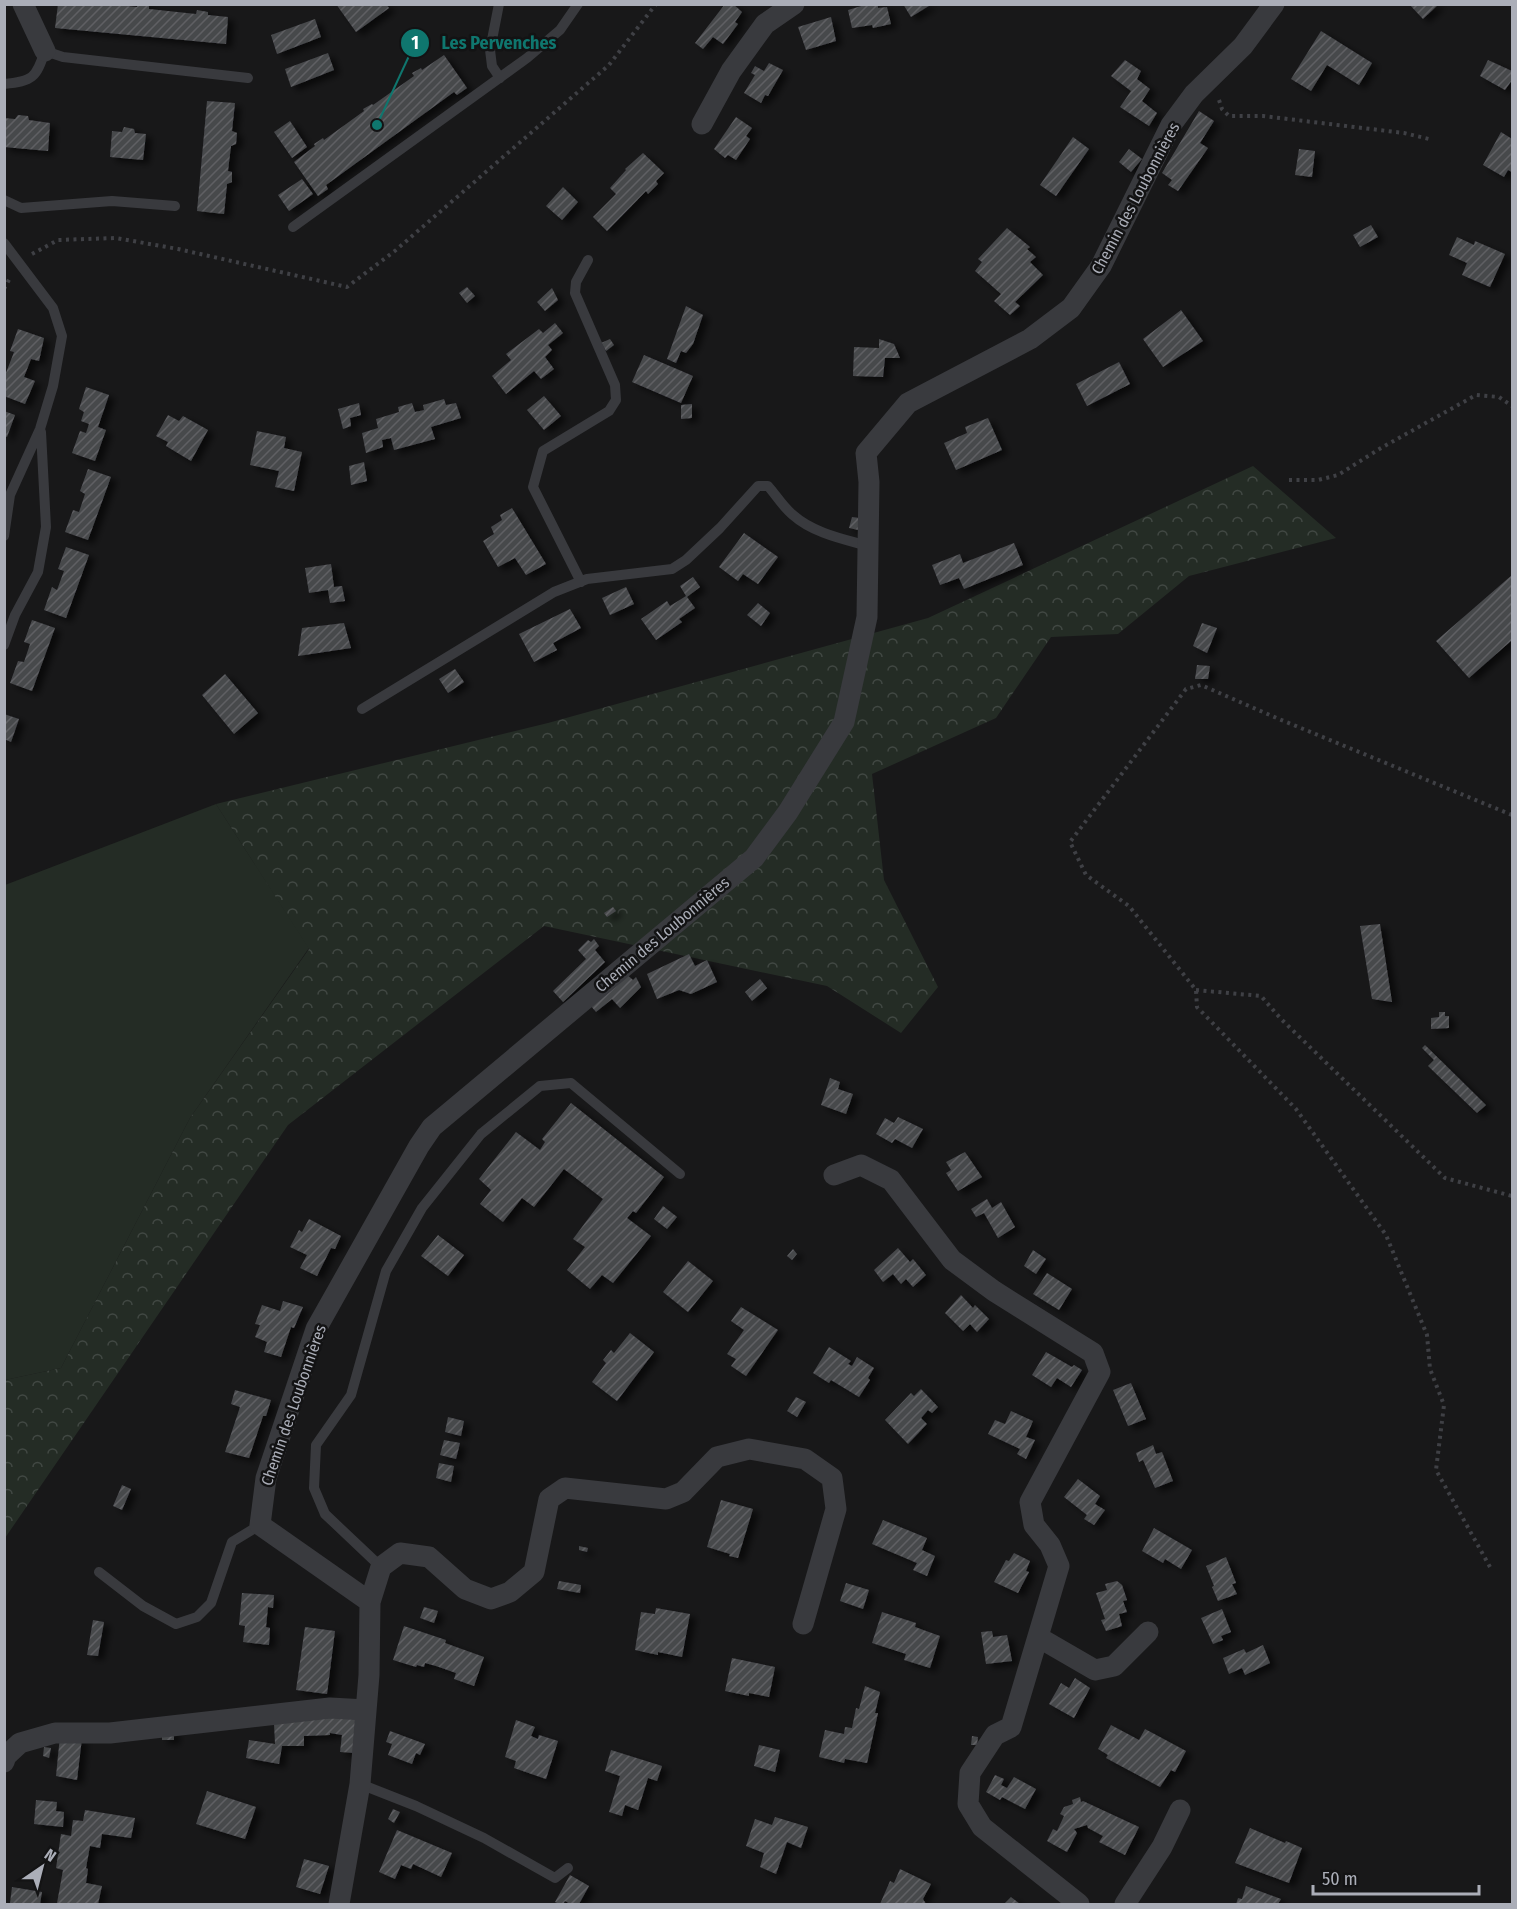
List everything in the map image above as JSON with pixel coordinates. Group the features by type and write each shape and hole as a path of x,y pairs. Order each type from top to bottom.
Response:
{"street":[{"path":"23,4 45,51"},
{"path":"702,124 731,71 765,24 794,4"},
{"name":"Chemin des Loubonnières","path":"260,1525 266,1478 316,1329 419,1146 432,1127 753,858 788,812 844,722 867,617 869,482 866,453 908,403 1030,339 1071,308 1101,266 1171,125 1194,94 1243,46 1274,4"},
{"path":"834,1174 861,1165 891,1180 952,1260 994,1291 1093,1353 1100,1372 1030,1502 1034,1525 1050,1545 1059,1566 1011,1726 995,1735 970,1773 968,1804 982,1827 1079,1905"},
{"path":"339,1905 360,1784 366,1710 370,1602 381,1567 400,1553 429,1557 465,1589 491,1599 510,1592 534,1572 549,1499 565,1488 666,1499 683,1492 717,1457 749,1449 805,1459 832,1478 836,1509 803,1624"},
{"path":"260,1525 370,1602"},
{"path":"1038,1637 1095,1670 1114,1665 1148,1632"},
{"path":"4,1762 6,1756 20,1743 55,1733 110,1733 330,1708 366,1710"},
{"path":"1125,1905 1162,1847 1180,1810"}],"lane":[{"path":"499,4 490,50 492,66 501,78"},
{"path":"293,226 501,78 560,30 578,4"},
{"path":"4,84 27,81 33,77 38,72 45,51 63,57 248,78"},
{"path":"4,200 21,208 112,201 175,206"},
{"path":"4,243 53,308 62,336 53,386 40,429 10,495 4,536"},
{"path":"581,582 533,487 543,451 609,411 616,400 615,385 575,293 576,282 588,260"},
{"path":"4,645 15,615 38,572 46,527 40,429"},
{"path":"362,709 554,592 581,582 672,569 686,560 711,536 758,486 768,486 793,515 804,523 834,537 868,546"},
{"path":"381,1567 325,1514 314,1488 316,1445 351,1395 386,1271 422,1208 481,1134 540,1086 571,1083 680,1174"},
{"path":"99,1572 143,1606 176,1624 197,1617 211,1603 232,1542 260,1525"},
{"path":"360,1784 416,1806 475,1834 555,1878 568,1868"}],"path":[{"path":"1211,77 1216,82 1222,109 1230,116 1263,116 1404,133 1429,139"},
{"path":"1289,480 1318,480 1338,475 1476,395 1499,397 1512,406"},
{"path":"1490,1567 1436,1470 1444,1405 1430,1369 1427,1335 1386,1235 1296,1109 1197,1007 1196,990 1129,906 1086,875 1070,842 1186,688 1202,685 1512,815"},
{"path":"1196,990 1260,996 1445,1178 1512,1196"}],"green space":[{"path":"1253,466 1336,538 1189,576 1118,634 1051,637 996,718 872,774 884,880 938,987 901,1033 827,986 544,926 288,1125 5,1538 5,1380 61,1368 190,1118 309,949 216,804 548,723 928,618"},
{"path":"216,804 309,948 190,1118 61,1368 5,1380 5,885"}],"building":[{"path":"58,4 106,4 137,7 138,4 146,4 149,5 149,9 196,14 197,10 208,12 208,15 228,17 226,44 55,28"},
{"path":"336,4 386,4 389,8 356,32"},
{"path":"725,4 733,4 742,12 735,22 738,24 723,44 713,37 703,49 695,43"},
{"path":"868,4 878,4 878,8 887,7 891,24 873,28 872,25 852,28 848,10"},
{"path":"903,4 932,4 911,17"},
{"path":"1409,4 1439,4 1423,19"},
{"path":"831,17 836,41 806,50 798,27"},
{"path":"315,19 321,37 277,54 271,35"},
{"path":"1321,31 1372,63 1359,85 1327,65 1311,91 1291,79"},
{"path":"328,53 334,70 291,87 285,69"},
{"path":"444,55 467,88 457,95 454,92 326,185 328,189 318,196 294,162 315,146 314,144 323,138 324,140 364,111 363,109 373,105 414,76 412,73 421,68 422,70"},
{"path":"1125,60 1141,71 1137,79 1150,89 1142,101 1157,113 1149,126 1120,107 1131,91 1111,76"},
{"path":"1488,60 1512,71 1512,80 1505,90 1480,76"},
{"path":"769,63 783,70 768,96 765,95 761,103 744,93 755,75 751,73 755,66 764,71"},
{"path":"207,101 235,103 232,131 237,133 236,144 231,146 228,171 232,172 232,182 227,184 224,214 197,211"},
{"path":"1199,111 1214,121 1200,143 1208,148 1178,191 1168,185 1172,180 1162,173"},
{"path":"18,115 28,116 29,120 50,123 48,151 4,147 4,118 15,119"},
{"path":"736,117 752,128 746,136 750,139 736,160 728,155 725,158 714,149"},
{"path":"290,121 307,147 292,158 274,132"},
{"path":"124,127 134,129 135,133 146,134 143,160 110,157 112,131 122,132"},
{"path":"1501,132 1512,139 1512,172 1508,170 1504,177 1483,165"},
{"path":"1073,137 1089,149 1056,196 1040,185"},
{"path":"1129,149 1142,159 1131,172 1119,162"},
{"path":"1299,149 1315,151 1312,177 1295,175"},
{"path":"643,153 664,173 656,181 658,184 648,194 646,191 607,231 593,217 616,194 610,188 625,169"},
{"path":"302,179 313,194 289,211 278,195"},
{"path":"563,187 578,202 562,220 546,206"},
{"path":"1371,225 1378,237 1360,247 1353,235"},
{"path":"1007,228 1030,247 1027,249 1036,257 1030,262 1043,275 1015,302 1020,306 1010,315 994,301 1001,294 975,271 982,262 978,259"},
{"path":"1457,237 1474,245 1475,241 1505,254 1490,287 1462,275 1467,263 1449,255"},
{"path":"467,287 475,296 467,303 459,293"},
{"path":"552,288 558,300 545,311 537,302"},
{"path":"686,306 703,315 693,344 686,353 681,351 676,363 667,359"},
{"path":"1181,310 1203,341 1163,367 1143,339"},
{"path":"555,323 563,333 548,345 552,350 545,357 554,369 541,379 534,371 506,394 492,376 511,360 506,354 539,329 543,333"},
{"path":"18,329 44,338 39,361 31,359 24,377 35,381 25,404 4,396 4,378 14,352 10,351"},
{"path":"610,339 614,345 606,351 601,343"},
{"path":"879,339 894,344 900,358 885,358 883,377 853,376 854,347 879,348"},
{"path":"644,355 693,376 681,403 632,382"},
{"path":"1119,362 1130,384 1087,406 1076,384"},
{"path":"86,387 109,395 98,427 106,430 95,461 72,453 80,431 86,433 89,424 81,421 84,412 79,409"},
{"path":"544,396 561,416 544,430 527,410"},
{"path":"444,399 446,405 456,403 461,418 431,427 435,439 394,450 391,438 382,440 383,447 366,453 362,433 378,428 376,419 399,412 398,407 412,403 415,412 424,410 423,405"},
{"path":"359,403 361,415 350,418 351,426 343,429 338,409"},
{"path":"692,404 692,418 681,419 681,405"},
{"path":"4,411 15,415 7,437 4,436"},
{"path":"168,415 179,421 183,416 208,430 191,461 166,446 168,442 156,436"},
{"path":"988,418 1002,450 956,470 944,443 967,433 965,427"},
{"path":"257,431 286,437 284,448 302,452 294,491 275,487 279,471 250,465"},
{"path":"364,462 367,481 351,485 349,466"},
{"path":"88,469 111,477 88,540 65,532 73,510 79,512 85,494 80,491"},
{"path":"512,508 546,564 526,575 515,558 498,567 483,541 494,534 491,527 502,520 500,515"},
{"path":"852,517 860,518 858,530 849,528"},
{"path":"744,533 778,557 758,584 743,574 738,581 719,567"},
{"path":"1014,543 1023,565 964,589 959,578 940,585 932,565 960,554 963,563"},
{"path":"66,547 89,555 66,618 44,610 52,587 57,590 64,571 58,569"},
{"path":"331,564 334,587 342,586 345,601 330,603 328,590 309,593 305,568"},
{"path":"1512,575 1512,640 1469,678 1436,641"},
{"path":"693,577 700,587 687,597 695,608 679,619 682,622 656,640 641,619 667,601 670,606 686,596 680,586"},
{"path":"626,587 634,604 610,615 602,598"},
{"path":"758,603 770,613 761,626 747,615"},
{"path":"570,609 581,628 553,643 557,650 534,662 519,634"},
{"path":"32,620 55,628 32,691 10,683 18,661 24,662 30,644 24,642"},
{"path":"344,623 351,648 298,656 302,628"},
{"path":"1202,623 1217,628 1207,653 1193,646"},
{"path":"1197,665 1210,666 1208,679 1195,679"},
{"path":"455,669 464,682 448,693 439,679"},
{"path":"225,674 258,713 234,734 202,695"},
{"path":"4,714 19,719 11,742 4,739"},
{"path":"613,907 616,911 607,917 604,913"},
{"path":"1380,924 1392,1002 1372,999 1360,926"},
{"path":"594,939 599,946 595,950 605,962 563,1002 553,991 586,959 578,950 588,940 591,942"},
{"path":"689,954 695,966 707,960 717,982 691,994 679,990 657,999 647,974"},
{"path":"625,973 633,980 636,977 641,987 620,1008 612,999 596,1012 590,1005"},
{"path":"760,979 767,988 752,1001 745,992"},
{"path":"1439,1012 1445,1012 1445,1016 1449,1016 1449,1028 1431,1029 1431,1018 1439,1017"},
{"path":"1425,1045 1486,1105 1477,1113 1428,1066 1434,1060 1422,1048"},
{"path":"830,1078 840,1082 838,1089 853,1094 846,1114 821,1105"},
{"path":"571,1103 664,1177 636,1213 633,1211 627,1218 651,1236 613,1283 602,1275 590,1289 567,1270 585,1247 573,1239 603,1199 564,1169 534,1207 522,1198 503,1222 480,1204 491,1190 479,1179 516,1132 540,1150 545,1142 542,1139"},
{"path":"898,1117 923,1129 912,1148 895,1139 892,1143 876,1134 885,1118 894,1123"},
{"path":"965,1152 982,1177 958,1191 946,1173 951,1170 946,1162"},
{"path":"987,1199 992,1208 1001,1202 1015,1227 998,1238 984,1213 976,1217 971,1209"},
{"path":"663,1206 677,1217 667,1229 654,1219"},
{"path":"309,1219 341,1236 335,1249 331,1248 317,1276 300,1268 307,1255 290,1247 299,1230 302,1232"},
{"path":"438,1235 464,1255 448,1276 421,1256"},
{"path":"898,1248 910,1262 913,1259 926,1275 913,1287 906,1279 901,1284 893,1274 883,1282 874,1270"},
{"path":"793,1249 797,1254 792,1260 787,1256"},
{"path":"1033,1250 1046,1259 1036,1274 1024,1266"},
{"path":"688,1261 713,1281 688,1312 663,1292"},
{"path":"1047,1273 1072,1289 1059,1310 1033,1294"},
{"path":"961,1295 973,1308 975,1305 989,1319 977,1332 970,1324 963,1331 945,1313"},
{"path":"283,1301 303,1307 294,1328 291,1327 281,1357 264,1352 267,1342 255,1337 260,1325 255,1324 262,1305 280,1311"},
{"path":"741,1307 778,1330 746,1376 731,1366 736,1359 727,1354 744,1330 731,1321"},
{"path":"630,1333 654,1352 617,1401 592,1382 606,1363 603,1360 611,1350 614,1353"},
{"path":"829,1347 851,1361 848,1364 852,1366 857,1357 874,1368 868,1378 870,1380 859,1397 831,1380 829,1383 813,1373"},
{"path":"1046,1352 1082,1370 1071,1387 1057,1378 1051,1387 1032,1375"},
{"path":"1131,1383 1146,1419 1128,1426 1113,1390"},
{"path":"921,1389 938,1407 932,1413 928,1410 921,1418 927,1424 908,1444 885,1420 911,1393 914,1396"},
{"path":"235,1390 271,1400 266,1416 263,1416 249,1458 225,1452 240,1407 231,1404"},
{"path":"796,1397 806,1402 797,1417 787,1411"},
{"path":"1011,1411 1033,1421 1026,1437 1035,1440 1026,1459 1017,1454 1020,1449 988,1434 995,1420 1005,1424"},
{"path":"448,1417 464,1421 461,1436 445,1432"},
{"path":"444,1440 460,1443 456,1459 440,1455"},
{"path":"1153,1445 1156,1454 1162,1452 1173,1481 1155,1488 1143,1460 1139,1462 1136,1453"},
{"path":"439,1463 454,1466 451,1482 436,1478"},
{"path":"1078,1479 1100,1496 1095,1504 1105,1510 1094,1525 1084,1519 1087,1515 1064,1497"},
{"path":"122,1485 131,1489 122,1510 113,1506"},
{"path":"721,1500 753,1509 738,1558 707,1547"},
{"path":"883,1520 927,1538 922,1550 935,1556 927,1576 913,1570 917,1563 872,1544"},
{"path":"1154,1528 1192,1550 1181,1569 1165,1559 1163,1563 1142,1551"},
{"path":"579,1546 588,1548 587,1552 579,1550"},
{"path":"1014,1553 1030,1561 1026,1571 1029,1572 1018,1593 994,1582 1006,1560 1009,1561"},
{"path":"1226,1557 1236,1583 1232,1584 1237,1594 1218,1601 1206,1566"},
{"path":"559,1581 581,1585 580,1593 557,1589"},
{"path":"1117,1581 1122,1585 1127,1600 1123,1601 1127,1612 1119,1614 1122,1626 1106,1631 1101,1620 1105,1619 1096,1593 1107,1590 1105,1584"},
{"path":"846,1583 869,1590 863,1609 840,1601"},
{"path":"242,1593 274,1595 273,1608 268,1607 266,1627 270,1628 269,1645 243,1642 245,1626 239,1625"},
{"path":"424,1607 438,1611 434,1623 420,1618"},
{"path":"656,1608 690,1614 682,1657 635,1650 641,1612 655,1614"},
{"path":"1222,1609 1231,1632 1221,1636 1223,1640 1213,1644 1201,1618"},
{"path":"882,1612 916,1623 915,1627 940,1636 930,1668 904,1660 906,1654 872,1643"},
{"path":"93,1620 104,1622 98,1656 87,1655"},
{"path":"404,1626 446,1640 445,1643 484,1657 474,1686 454,1679 456,1673 436,1666 425,1663 424,1667 417,1665 416,1667 393,1660"},
{"path":"305,1627 335,1631 327,1694 296,1690"},
{"path":"992,1631 993,1637 1007,1635 1012,1661 986,1664 981,1632"},
{"path":"1263,1645 1270,1663 1245,1675 1242,1668 1229,1674 1223,1658 1244,1649 1246,1653"},
{"path":"732,1658 775,1667 769,1697 725,1691"},
{"path":"1075,1678 1090,1688 1074,1718 1049,1704 1061,1683 1069,1688"},
{"path":"865,1686 880,1692 875,1713 878,1713 867,1763 845,1759 844,1763 819,1757 825,1730 844,1734 845,1727 852,1728 856,1708 859,1709"},
{"path":"315,1718 357,1718 354,1753 340,1752 342,1735 330,1733 330,1735 304,1736 304,1746 282,1746 279,1764 246,1758 249,1740 275,1744 274,1724"},
{"path":"516,1720 535,1727 531,1736 538,1739 539,1735 558,1741 546,1779 514,1768 516,1761 505,1757"},
{"path":"1111,1725 1139,1740 1145,1729 1186,1751 1175,1772 1171,1770 1160,1787 1106,1758 1108,1755 1098,1749"},
{"path":"174,1730 174,1740 162,1740 162,1731"},
{"path":"390,1731 425,1744 420,1755 416,1753 412,1764 388,1755 392,1744 386,1742"},
{"path":"60,1736 82,1738 77,1780 56,1776"},
{"path":"972,1736 978,1737 977,1745 971,1745"},
{"path":"759,1745 780,1750 775,1772 754,1766"},
{"path":"44,1747 51,1748 49,1758 43,1756"},
{"path":"611,1750 662,1766 657,1781 648,1778 638,1810 625,1805 622,1816 609,1812 620,1776 605,1771"},
{"path":"995,1775 1004,1779 1001,1785 1007,1788 1014,1777 1036,1789 1025,1809 1002,1797 1000,1800 986,1792"},
{"path":"207,1791 256,1807 245,1839 196,1824"},
{"path":"1080,1797 1081,1802 1139,1827 1125,1855 1099,1842 1103,1836 1088,1828 1087,1825 1074,1829 1077,1833 1067,1852 1047,1841 1053,1829 1057,1831 1064,1816 1060,1814 1064,1807 1073,1804 1072,1800"},
{"path":"36,1800 57,1802 56,1811 64,1812 63,1827 34,1824"},
{"path":"393,1809 400,1812 394,1823 388,1819"},
{"path":"85,1810 135,1818 131,1838 102,1834 100,1848 90,1846 86,1883 102,1886 98,1904 57,1903 63,1870 56,1868 61,1834 71,1836 73,1820 83,1821"},
{"path":"775,1817 808,1827 801,1848 787,1842 776,1874 760,1867 764,1853 746,1846 755,1819 772,1825"},
{"path":"1250,1828 1302,1848 1289,1883 1235,1863"},
{"path":"397,1830 452,1853 441,1877 413,1864 411,1869 401,1865 395,1879 379,1872"},
{"path":"304,1859 329,1866 320,1894 296,1887"},
{"path":"900,1869 931,1884 923,1899 926,1904 880,1904 890,1881 894,1883"},
{"path":"570,1875 589,1886 579,1904 570,1904 565,1901 559,1904 555,1902"},
{"path":"1246,1886 1281,1899 1278,1904 1236,1904 1238,1898 1242,1899"},
{"path":"12,1887 42,1892 40,1904 10,1903"},
{"path":"1011,1897 1020,1904 1004,1904"}],"place":[{"name":"Les Pervenches","path":"377,125"}]}
